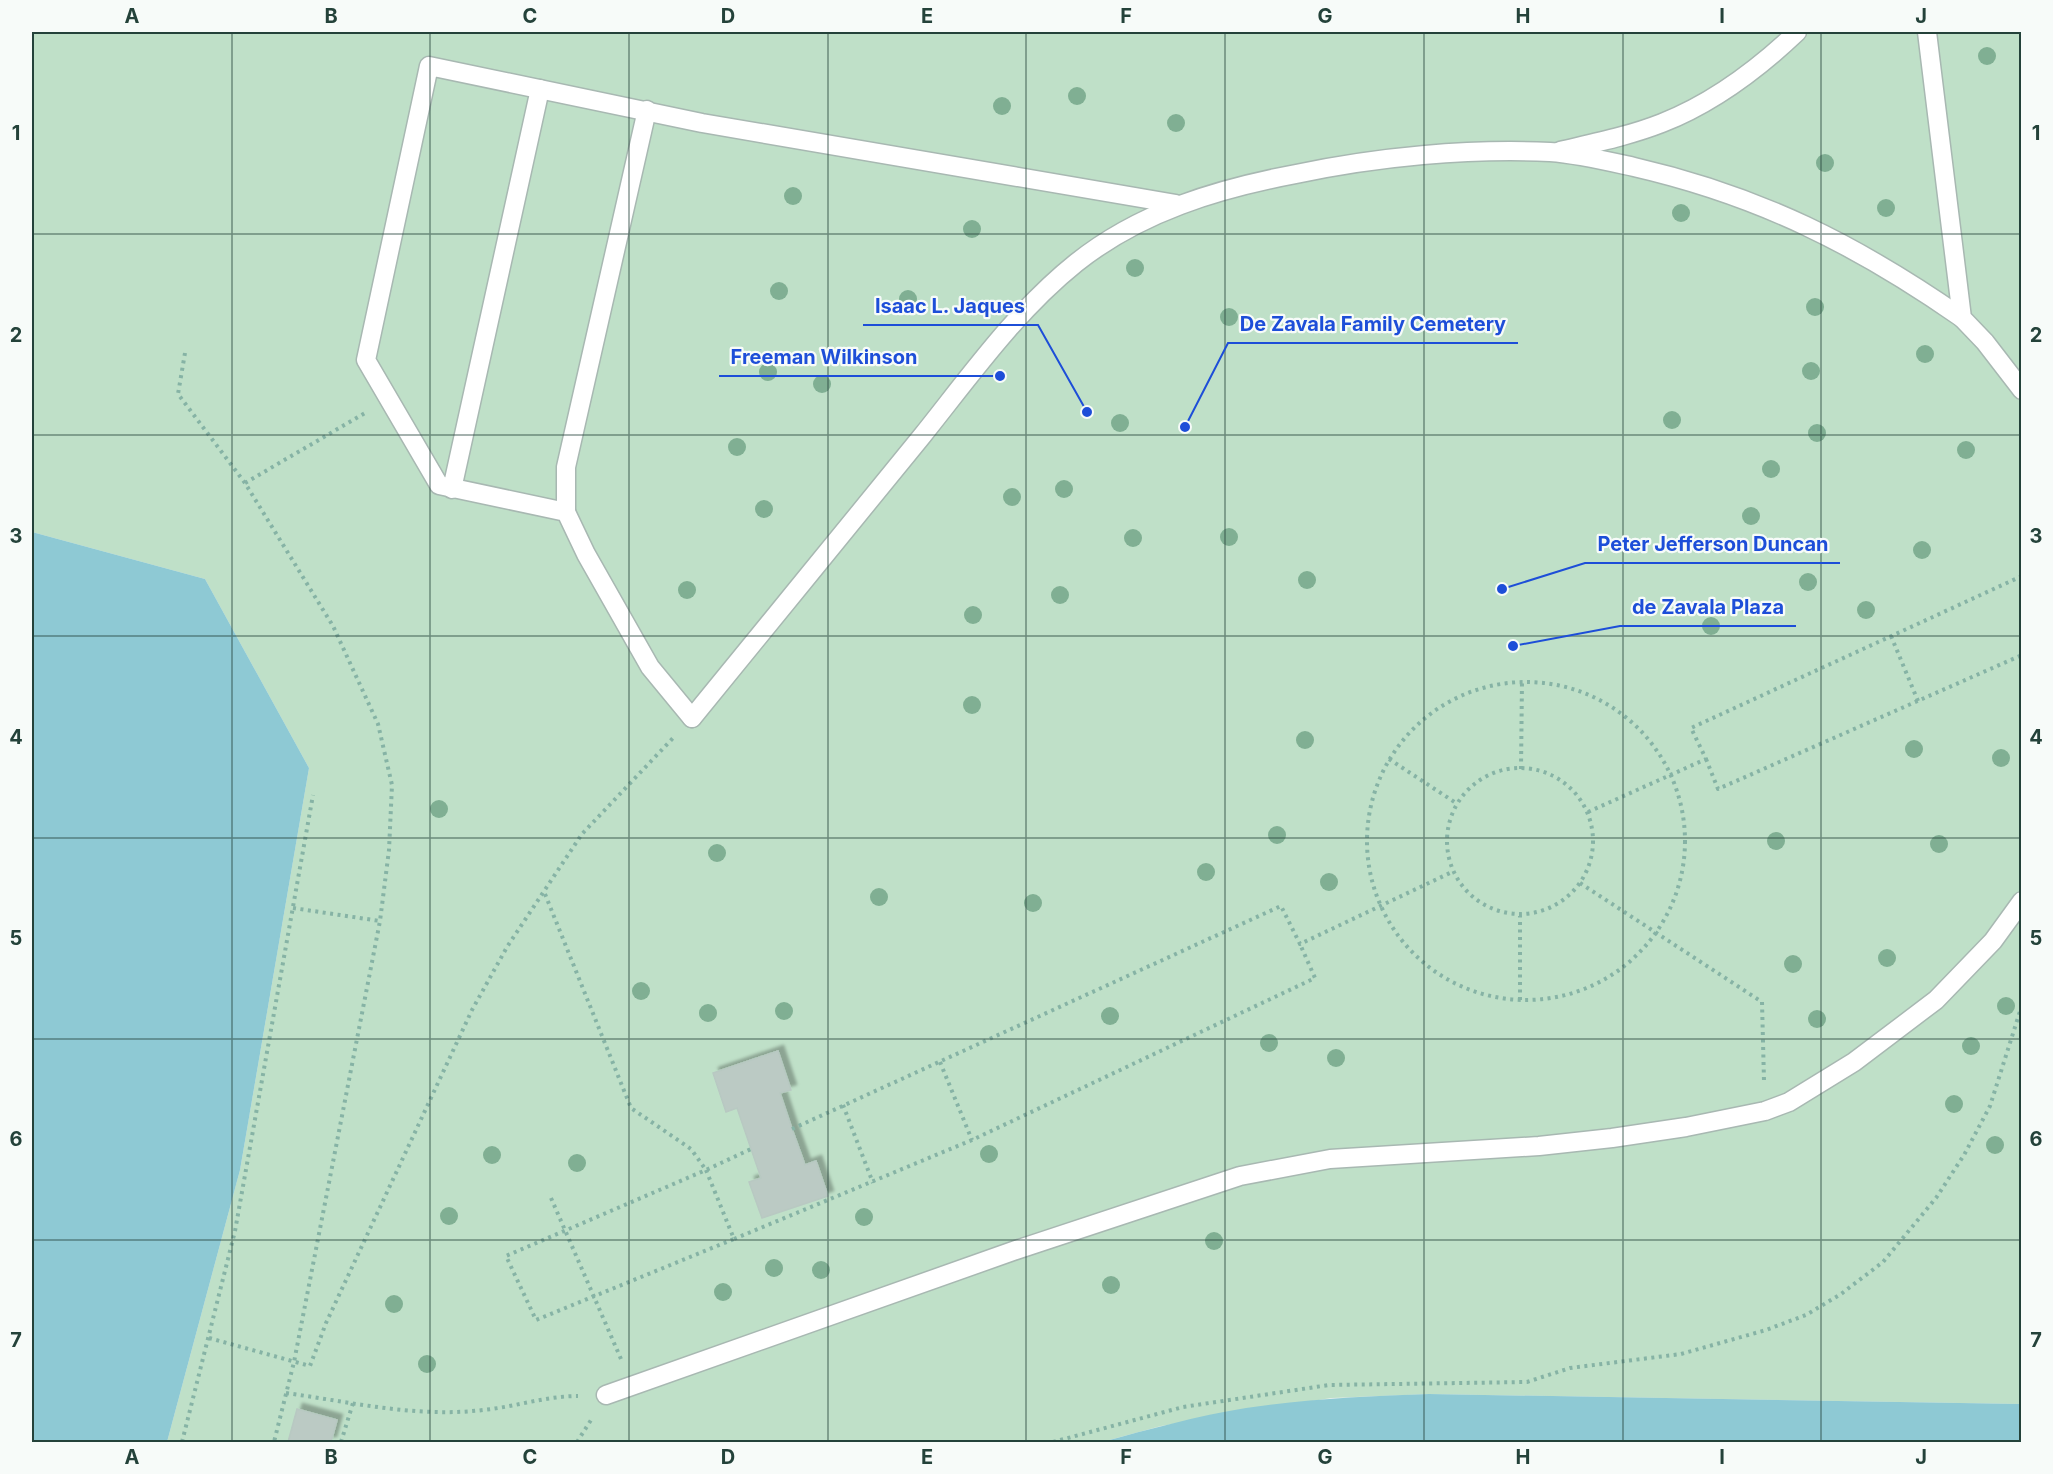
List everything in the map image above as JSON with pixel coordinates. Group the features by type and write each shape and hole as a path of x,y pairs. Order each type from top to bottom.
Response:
{"street":[{"path":"647,110 566,467 566,512 586,554 650,667 692,718 1014,322 1046,289 1090,252 1176,204 1265,180 1360,163 1417,156 1552,152 1627,135 1662,123 1696,107 1746,75 1797,32"},
{"path":"1928,32 1962,318"},
{"path":"566,512 452,489 439,484 366,360 429,66 702,123 1176,204"},
{"path":"452,489 540,89"},
{"path":"1552,152 1674,176 1778,211 1875,260 1962,318 1985,342 2022,390"},
{"path":"606,1395 1016,1250 1240,1176 1330,1159 1539,1146 1612,1138 1686,1127 1765,1110 1789,1102 1854,1062 1936,1000 1993,941 2022,901"}],"path":[{"path":"184,353 178,394 245,483 333,626 378,724 392,785 389,850 380,921 294,1362 274,1443"},
{"path":"245,483 336,432 388,399"},
{"path":"2022,576 1690,728 1718,789 2022,655"},
{"path":"1891,636 1918,701"},
{"path":"1521,769 1522,681"},
{"path":"1522,681 1560,684 1579,690 1613,707 1642,731 1665,762 1684,819 1685,858 1676,897 1657,934 1630,962 1598,984 1559,998 1520,1000 1472,991 1429,968 1396,932 1379,904 1369,868 1368,823 1379,779 1389,759 1418,723 1436,709 1477,689 1522,681"},
{"path":"209,1338 310,1366 326,1323 472,1010 507,947 582,834 692,718"},
{"path":"1389,759 1456,803"},
{"path":"1588,812 1706,759"},
{"path":"1513,767 1521,769 1545,771 1572,789 1588,812 1593,843 1588,871 1572,894 1549,909 1520,916 1495,912 1472,898 1452,872 1446,850 1448,823 1456,803 1482,777 1513,767"},
{"path":"182,1443 235,1231 313,795"},
{"path":"1300,944 1379,904 1452,872"},
{"path":"1580,883 1762,1002 1765,1110"},
{"path":"544,893 631,1107 691,1149 706,1170 734,1239"},
{"path":"751,1149 506,1256 536,1320 873,1183 972,1140 1315,978 1281,906 792,1128"},
{"path":"293,908 380,921"},
{"path":"1520,916 1520,1000"},
{"path":"1053,1443 1183,1407 1329,1385 1527,1382 1570,1368 1681,1354 1766,1330 1806,1315 1841,1294 1883,1262 1936,1198 1990,1106 2022,1005"},
{"path":"939,1062 972,1140"},
{"path":"843,1105 873,1183"},
{"path":"551,1198 633,1385"},
{"path":"286,1393 410,1412 482,1410 549,1396 606,1395"},
{"path":"341,1443 353,1403"}],"green space":[{"path":"32,32 2021,32 2021,1404 1429,1394 1331,1398 1161,1426 1102,1442 167,1442 240,1170 309,768 205,579 32,532"}],"water":[{"path":"32,532 205,579 309,768 240,1170 167,1442 32,1442"},
{"path":"1429,1394 2021,1404 2021,1442 1102,1442 1246,1408 1338,1398"}],"building":[{"path":"778,1051 791,1090 780,1093 792,1129 805,1165 816,1161 828,1196 762,1218 749,1182 761,1178 737,1108 726,1112 713,1073"},
{"path":"297,1409 337,1420 331,1442 288,1442"}],"place":[{"name":"Freeman Wilkinson","path":"1000,376"},
{"name":"Isaac L. Jaques","path":"1087,412"},
{"name":"De Zavala Family Cemetery","path":"1185,427"},
{"name":"Peter Jefferson Duncan","path":"1502,589"},
{"name":"de Zavala Plaza","path":"1513,646"}]}
